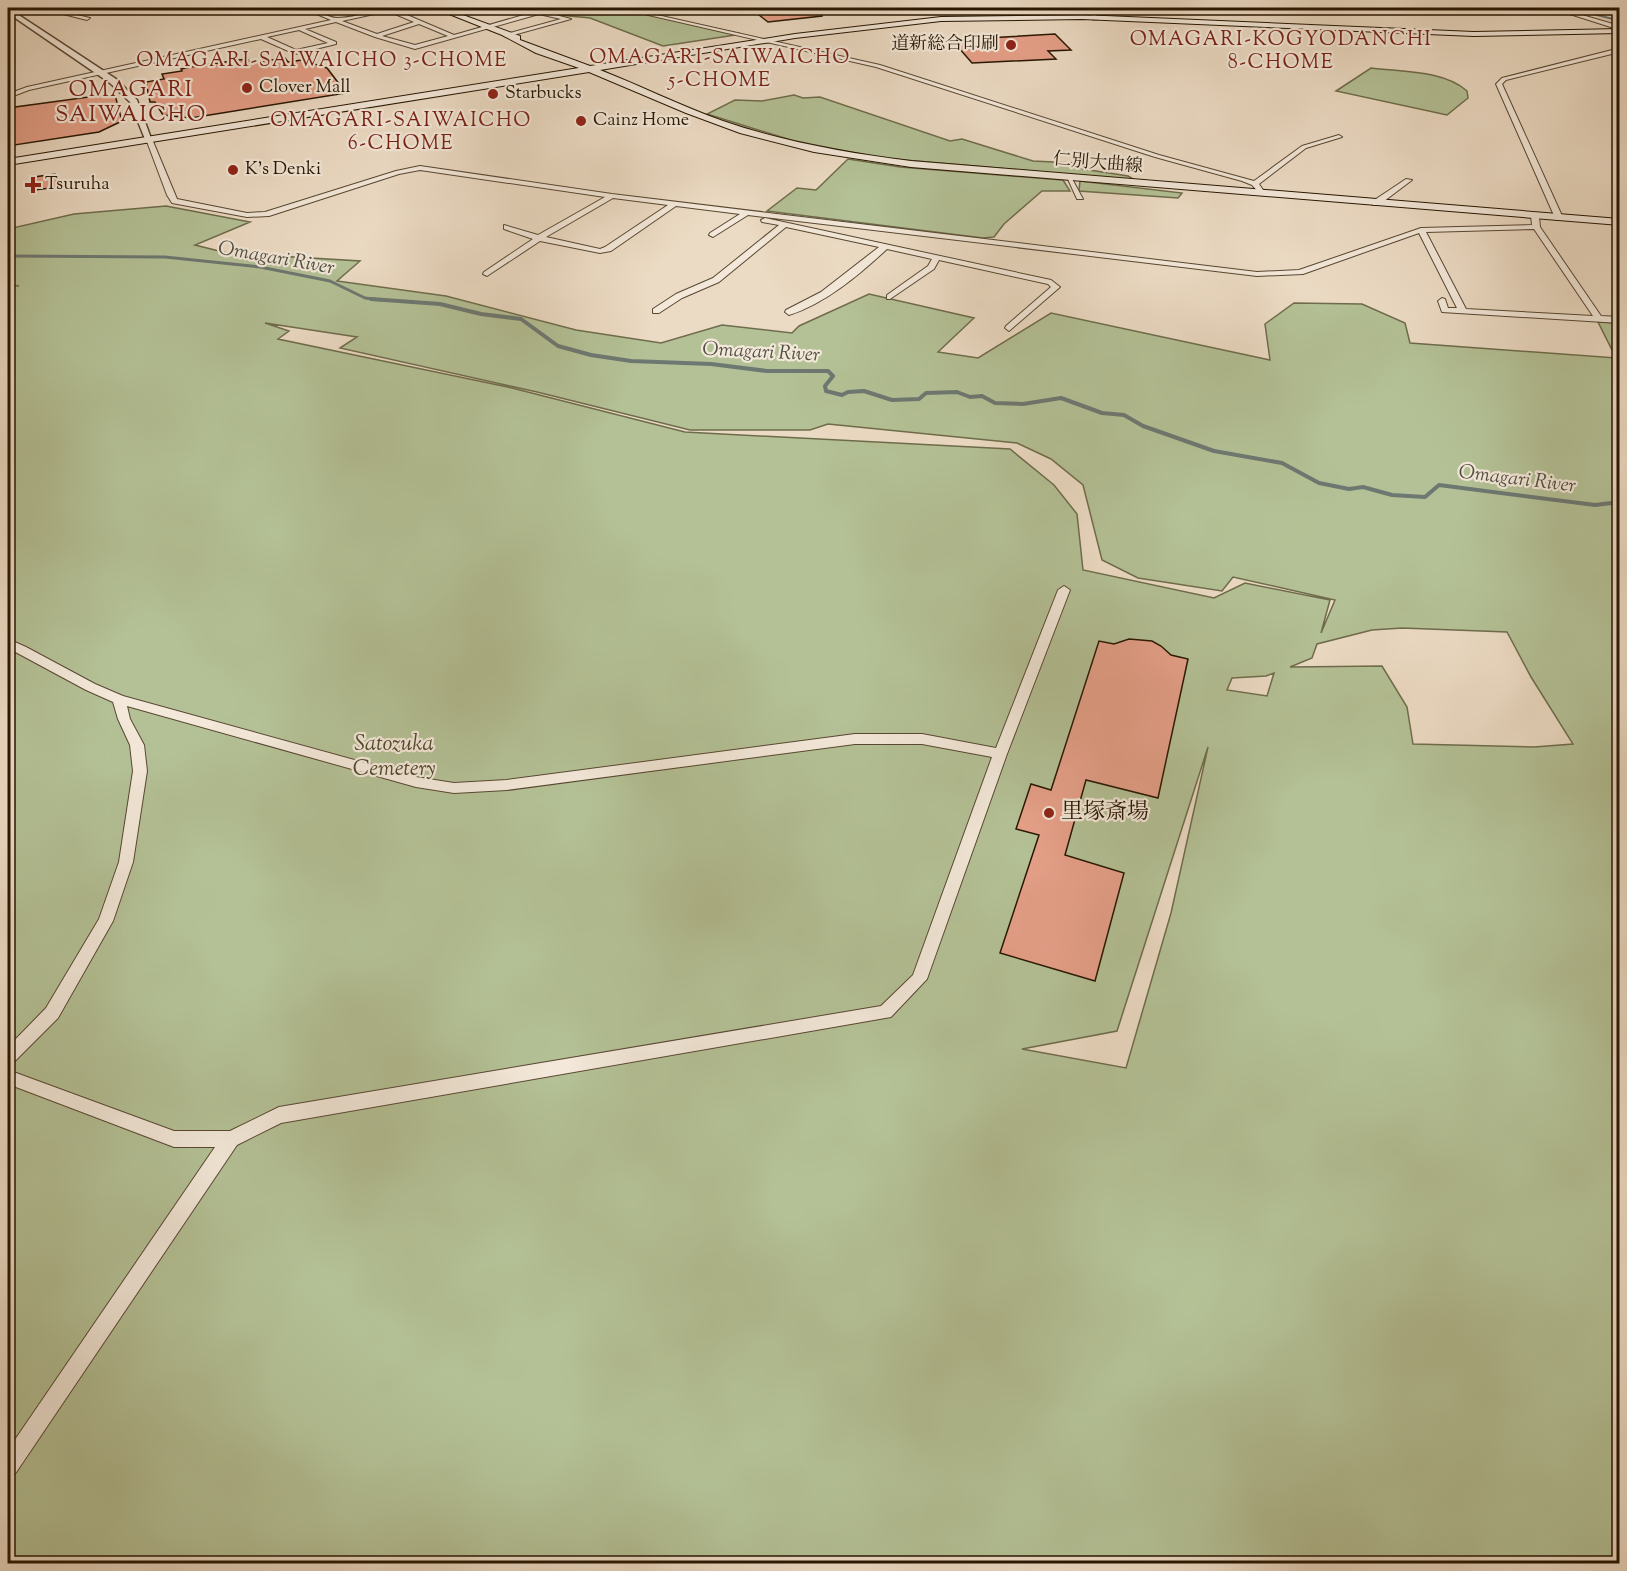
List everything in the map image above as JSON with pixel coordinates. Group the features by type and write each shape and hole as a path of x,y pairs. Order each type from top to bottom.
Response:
{"main road":[{"name":"仁別大曲線","path":"438,8 506,35 563,62 583,67 719,123 768,139 821,151 910,164 1069,178 1258,189 1536,221 1559,218 1620,222"},
{"path":"583,67 755,37 908,17 998,12 1094,13 1509,34 1618,28"},
{"path":"8,155 148,136 769,40 941,20 1094,13"},
{"path":"8,162 148,136"}],"street":[{"path":"42,8 87,18"},
{"path":"305,8 377,36 415,47 550,8"},
{"path":"314,11 329,8"},
{"path":"8,96 27,89 389,8 452,36"},
{"path":"621,8 878,66 1258,189 1304,147 1339,137"},
{"path":"632,10 647,8"},
{"path":"1554,8 1618,28"},
{"path":"8,10 101,72 133,101 171,195 176,201 247,215 266,214 412,168 612,196 1257,274 1300,272 1421,230 1536,221 1599,319"},
{"path":"506,35 568,19 538,13"},
{"path":"377,36 420,22"},
{"path":"260,36 295,52 334,43 297,28"},
{"path":"1559,218 1499,84 1504,79 1620,50"},
{"path":"8,86 27,89"},
{"path":"1069,178 1080,197"},
{"path":"1376,203 1408,180"},
{"path":"487,274 539,238 612,196"},
{"path":"507,227 539,238 588,250 608,249 676,203"},
{"path":"726,209 783,226 1051,282 1056,287 1009,328"},
{"path":"713,234 745,214"},
{"path":"656,311 679,296 716,280 783,226"},
{"path":"1421,230 1463,311"},
{"path":"789,312 844,279 884,247"},
{"path":"890,297 935,263 936,258"},
{"path":"911,270 922,273"},
{"path":"1442,302 1445,310 1620,320"},
{"path":"8,1077 174,1140 231,1139 279,1115 885,1012 919,979 999,754 1064,590"},
{"path":"8,642 30,652 93,691 416,782 454,788 527,783 855,739 921,739 999,754"},
{"path":"8,1057 52,1013 106,921 126,862 140,771 137,745 124,719 119,699"},
{"path":"8,1467 231,1139"}],"green space":[{"path":"551,8 621,8 742,34 663,46 590,18 538,13"},
{"path":"1371,68 1422,73 1447,79 1467,91 1468,98 1447,115 1336,91"},
{"path":"794,95 803,98 820,97 950,141 962,139 1033,161 1073,163 1083,169 1128,176 1135,180 882,158 794,141 707,114 735,100 762,101"},
{"path":"848,159 900,167 1063,180 1070,191 1042,191 1004,224 994,237 983,238 767,211 797,188 816,190"},
{"path":"1080,181 1182,193 1178,198 1079,191"},
{"name":"Satozuka Cemetery","path":"166,206 250,222 195,245 227,253 360,261 337,281 446,296 576,330 661,343 722,325 792,333 799,326 869,294 974,318 938,352 978,358 1051,313 1270,360 1265,324 1294,303 1362,304 1405,323 1410,343 1616,358 1598,322 1619,323 1619,1563 8,1563 8,285 19,286 8,284 8,229 74,214","holes":["265,323 357,337 340,348 537,392 690,430 810,430 828,424 1017,443 1051,459 1083,485 1102,560 1138,578 1222,591 1233,577 1335,600 1321,633 1330,600 1245,583 1214,598 1083,570 1077,514 1054,485 1010,449 685,432 512,388 278,339 289,331","1402,628 1507,632 1531,677 1573,744 1534,747 1413,744 1407,707 1382,666 1290,667 1312,658 1317,644 1372,630","1274,673 1267,696 1227,690 1232,678 1266,676","1208,747 1171,913 1126,1068 1022,1049 1117,1031"]}],"building":[{"path":"750,8 821,8 822,16 768,22"},
{"name":"道新総合印刷","path":"1055,34 1071,50 1048,51 1056,59 972,63 952,40"},
{"name":"Clover Mall","path":"285,58 288,62 302,60 327,68 346,93 191,118 163,115 155,102 150,102 146,82 164,79 162,74 239,60 248,59 250,63"},
{"path":"103,95 103,97 115,95 122,121 99,132 8,146 8,108"},
{"path":"55,174 58,187 35,190 34,177"},
{"name":"里塚斎場","path":"1129,639 1152,641 1171,655 1188,659 1158,798 1086,780 1065,855 1124,873 1095,981 1000,953 1039,835 1016,829 1031,784 1051,790 1099,641 1114,644"}],"waterway":[{"path":"1569,8 1613,19"},
{"name":"Omagari River","path":"8,256 165,257 260,267 330,281 365,298 376,299"},
{"name":"Omagari River","path":"371,299 376,299"},
{"name":"Omagari River","path":"376,299 440,304 481,314 521,319 558,346 591,355 631,361 711,364 767,371 828,371 833,376 825,386 826,391 842,395 848,392 864,391 892,400 919,399 926,393 957,392 970,397 982,396 995,403 1023,404 1061,398 1102,413 1124,415 1143,426 1214,451 1282,463 1319,483 1349,489 1363,487 1392,495 1425,497 1439,485 1595,505 1620,502"},
{"name":"Omagari River","path":"376,299 381,300"}],"place":[{"name":"道新総合印刷","path":"1011,45"},
{"name":"Clover Mall","path":"247,88"},
{"name":"Starbucks","path":"493,94"},
{"name":"Cainz Home","path":"581,121"},
{"name":"K's Denki","path":"233,170"},
{"name":"Tsuruha","path":"33,185"},
{"name":"里塚斎場","path":"1049,813"}],"district":[{"name":"OMAGARI-KOGYODANCHI 8-CHOME","path":"1281,52"},
{"name":"OMAGARI-SAIWAICHO 3-CHOME","path":"322,61"},
{"name":"OMAGARI-SAIWAICHO 5-CHOME","path":"720,70"},
{"name":"OMAGARI SAIWAICHO","path":"131,104"},
{"name":"OMAGARI-SAIWAICHO 6-CHOME","path":"401,132"}]}
